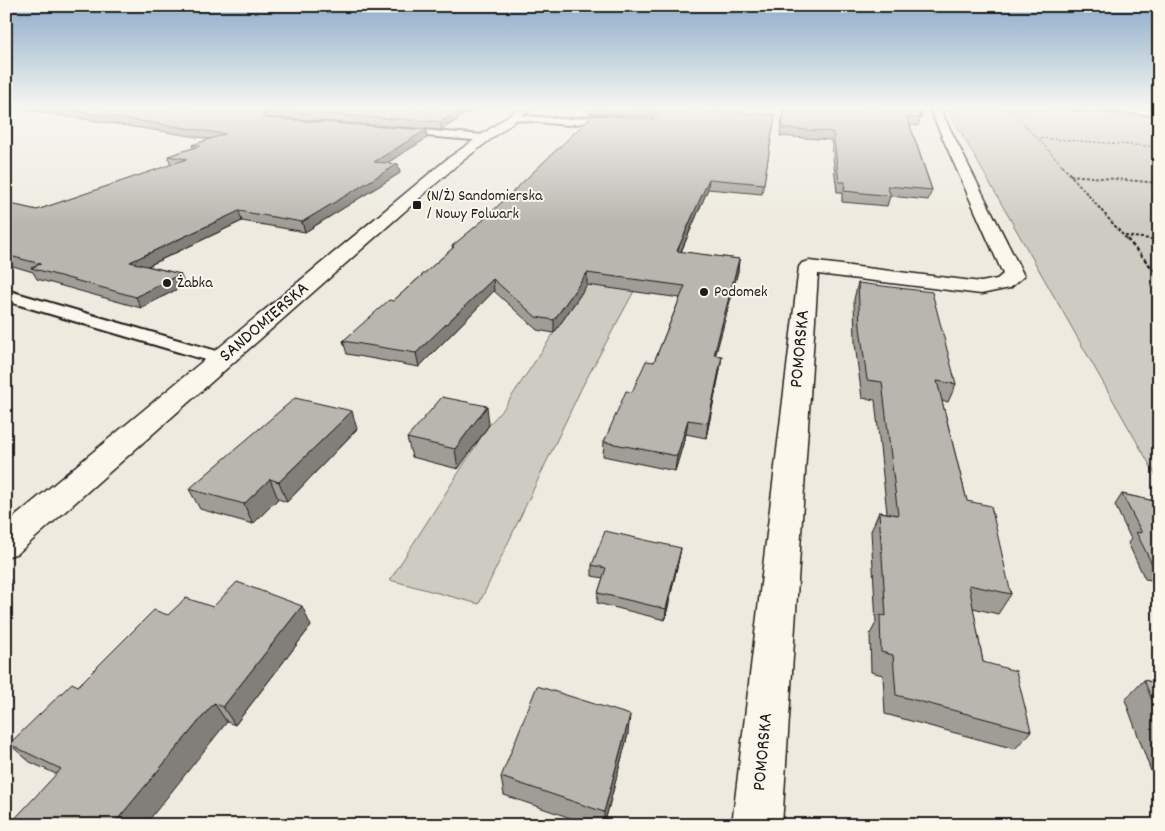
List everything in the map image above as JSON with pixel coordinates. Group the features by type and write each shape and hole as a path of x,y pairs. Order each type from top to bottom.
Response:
{"street":[{"name":"SANDOMIERSKA","path":"6,544 452,162 474,146"},
{"name":"POMORSKA","path":"758,825 809,267 981,288 1004,284 1014,276 952,146"}],"lane":[{"path":"6,295 223,359"}],"path":[{"path":"1046,146 1159,276"},
{"path":"1143,146 1159,147"},
{"path":"1070,174 1159,182"},
{"path":"1124,236 1159,240"}],"shaded area":[{"path":"968,146 1159,146 1159,481"},
{"path":"658,247 582,387 479,604 390,580 489,425 504,408 587,283"}],"building":[{"path":"198,146 400,146 374,162 398,164 302,222 239,211 130,262 180,274 136,297 31,268 41,264 6,255 6,203 37,210 187,159 168,156 200,146"},
{"path":"561,146 770,146 764,184 709,179 677,251 739,259 714,355 722,356 708,423 688,420 677,456 604,442 626,391 632,392 646,361 654,362 685,286 587,273 554,320 536,317 493,279 416,353 343,341 389,300 393,301 454,247 452,246 481,222"},
{"path":"835,146 917,146 932,190 887,186 891,196 844,191 845,182 839,182"},
{"path":"858,283 932,292 956,384 937,381 967,501 991,506 1011,594 969,585 983,662 1016,671 1031,731 896,695 893,655 881,652 880,615 886,616 879,512 898,515 882,382 867,380 860,327"},
{"path":"442,397 487,406 455,449 407,438"},
{"path":"295,398 352,411 279,482 270,479 244,504 189,489"},
{"path":"1122,494 1159,502 1159,569 1154,568 1136,532 1142,533"},
{"path":"605,531 681,548 666,609 598,593 606,568 592,565"},
{"path":"237,582 302,606 223,707 214,703 113,825 9,825 61,769 9,744 72,683 78,686 154,610 168,615 186,598 213,607"},
{"path":"1144,680 1159,684 1159,717"},
{"path":"537,686 630,715 604,812 501,777"}],"place":[{"name":"(N/Ż) Sandomierska / Nowy Folwark","path":"417,205"},
{"name":"Żabka","path":"167,283"},
{"name":"Podomek","path":"704,292"}]}
